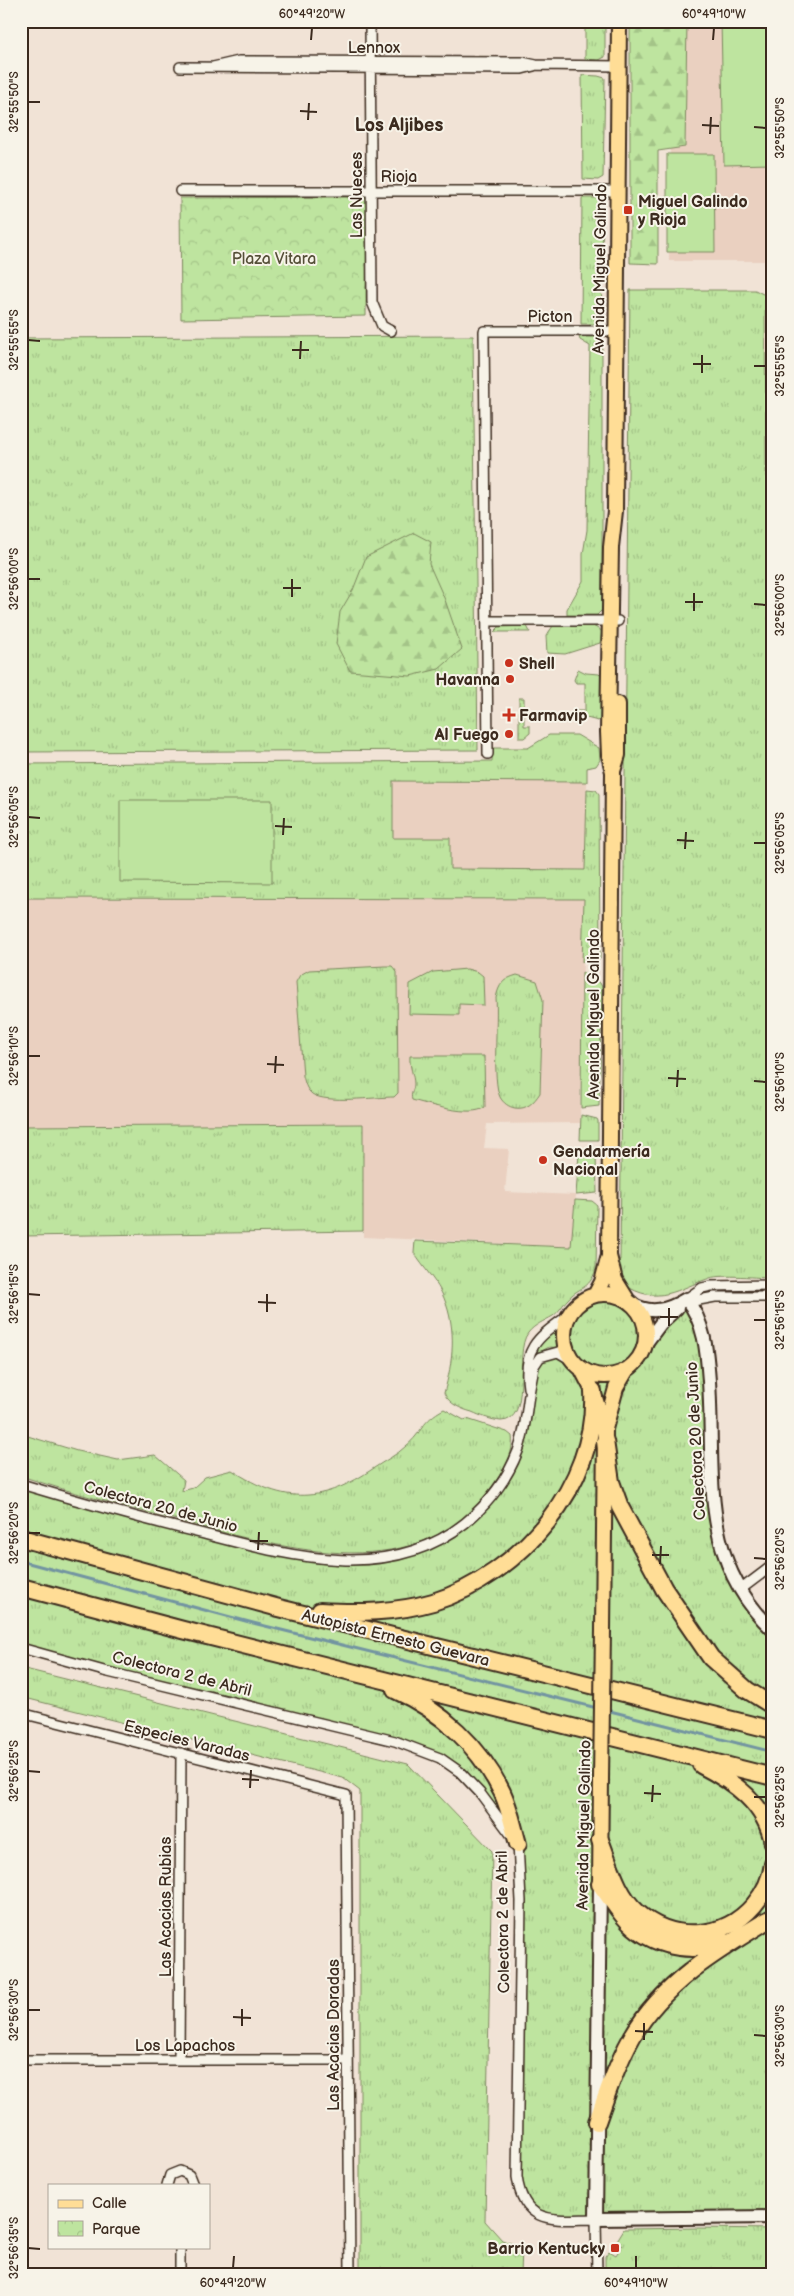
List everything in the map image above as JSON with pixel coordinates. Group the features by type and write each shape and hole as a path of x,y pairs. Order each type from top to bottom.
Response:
{"highway":[{"path":"279,1608 356,1613 405,1609 433,1602 464,1590 492,1573 515,1556 536,1535 565,1494 588,1445 593,1426 593,1391"},
{"path":"605,1436 611,1482 620,1507 664,1589 711,1658 747,1690 773,1706"},
{"name":"Autopista Ernesto Guevara","path":"21,1538 279,1608 773,1730"},
{"path":"21,1587 359,1674 773,1777"},
{"path":"359,1674 424,1705 450,1724 480,1758 498,1785 508,1809 518,1844"},
{"path":"676,1753 716,1773 743,1792 762,1811 770,1827 773,1843"},
{"path":"600,1840 622,1894 636,1910 666,1930 684,1934 705,1933 719,1929 747,1912 762,1895 772,1873 773,1864"},
{"path":"600,1884 634,1927 666,1945 682,1948 701,1948 738,1938"},
{"path":"597,2122 615,2073 629,2043 659,2000 690,1972 738,1938 773,1917"}],"main road":[{"name":"Avenida Miguel Galindo","path":"618,24 614,511 610,547 614,621 609,755 613,772 609,1256 615,1280 630,1302"},
{"name":"Avenida Miguel Galindo","path":"595,1295 602,1282 609,1256"},
{"path":"595,1295 612,1295 648,1311 665,1310 687,1300 667,1316 646,1343 642,1354 626,1371 603,1376 577,1364 565,1343 566,1323 570,1314 580,1302 595,1295"},
{"name":"Colectora 20 de Junio","path":"687,1300 697,1315 706,1347 712,1426 711,1477 717,1533 740,1590 773,1630"},
{"path":"630,1302 644,1322 646,1343"},
{"name":"Avenida Miguel Galindo","path":"577,1364 593,1391 605,1436"},
{"name":"Avenida Miguel Galindo","path":"596,2219 605,1436 616,1388 626,1371"},
{"name":"Colectora 2 de Abril","path":"596,2219 773,2217"}],"street":[{"name":"Las Nueces","path":"370,21 372,302 382,326 392,331"},
{"name":"Lennox","path":"180,67 213,67 239,61 370,65 522,62 536,65 618,66"},
{"name":"Rioja","path":"180,191 617,191"},
{"name":"Picton","path":"487,621 484,331 615,331"},
{"path":"488,754 487,621 614,621"},
{"path":"687,1300 702,1288 711,1286 773,1285"},
{"path":"687,1300 714,1297 773,1297"},
{"name":"Colectora 20 de Junio","path":"529,1394 526,1377 529,1352 537,1339 570,1314"},
{"name":"Colectora 20 de Junio","path":"21,1484 133,1516 280,1552 343,1560 377,1559 412,1552 434,1544 478,1512 496,1492 519,1451 534,1366 540,1357 558,1352 577,1364"},
{"path":"740,1590 773,1565"},
{"name":"Colectora 2 de Abril","path":"21,1648 104,1671 395,1741 440,1758 460,1772 480,1793 518,1844 521,1901 517,2177 519,2190 531,2212 540,2217 553,2220 596,2219"},
{"name":"Especies Varadas","path":"21,1713 346,1795"},
{"name":"Las Acacias Rubias","path":"179,2060 182,1754"},
{"name":"Las Acacias Doradas","path":"346,1795 350,2275"},
{"name":"Los Lapachos","path":"21,2060 348,2060"},
{"path":"167,2184 170,2175 180,2171 189,2175 193,2184"},
{"path":"596,2219 597,2275"},
{"path":"180,2248 180,2275"}],"shaded area":[{"path":"671,21 773,21 773,477 766,477 764,261 669,261"},
{"path":"393,781 587,782 585,870 450,869 393,838"},
{"path":"21,898 584,899 580,1123 487,1124 484,1148 509,1149 505,1192 576,1195 571,1247 363,1237 363,1124 21,1126"}],"green space":[{"path":"585,21 605,21 605,57 599,60 585,59"},
{"path":"630,21 687,21 685,147 658,151 658,264 630,263"},
{"path":"721,21 773,21 773,164 724,165"},
{"path":"582,75 605,78 603,177 598,180 583,179"},
{"path":"667,154 714,154 715,252 667,252"},
{"name":"Plaza Vitara","path":"180,198 367,198 366,316 181,319"},
{"path":"582,198 598,198 603,202 601,321 597,324 581,324"},
{"path":"630,290 755,290 765,295 766,476 773,477 773,1278 716,1277 677,1291 657,1295 635,1291 623,1284 617,1260 620,1260"},
{"path":"473,336 478,750 21,752 21,338"},
{"path":"579,337 598,337 602,345 602,610 597,615 567,615 567,609 583,581 583,554 587,530 590,346 580,340"},
{"path":"414,533 431,542 429,564 445,600 462,649 439,669 410,676 350,671 336,644 340,612 353,590 366,557"},
{"path":"591,625 602,631 600,643 565,654 547,653 546,636 553,626"},
{"path":"527,626 530,632 494,632 499,627"},
{"path":"578,669 586,673 599,674 602,677 601,718 598,721 575,715 576,711 585,711 585,683 576,683 574,680"},
{"path":"519,698 524,698 524,726 530,726 530,733 524,738 519,738"},
{"path":"549,735 577,735 599,748 600,760 596,766 587,768 587,782 393,781 393,838 450,838 450,869 585,870 587,789 596,790 599,794 600,959 596,962 582,962 584,899 21,898 21,764 492,761 492,748 528,748"},
{"path":"120,800 272,800 272,883 120,882"},
{"path":"392,966 397,972 398,1093 394,1097 352,1099 328,1099 312,1094 307,1088 303,1076 296,982 300,975 309,970"},
{"path":"467,969 478,972 483,976 484,1005 459,1004 459,1015 409,1014 410,984 433,972"},
{"path":"582,972 600,983 602,987 599,1106 581,1108"},
{"path":"517,975 537,981 543,1000 540,1093 530,1105 523,1108 508,1106 503,1101 500,1097 496,1078 496,998 502,983 508,978"},
{"path":"410,1056 484,1056 485,1107 479,1110 460,1111 412,1100 411,1095 414,1084"},
{"path":"581,1115 597,1119 598,1140 580,1140"},
{"path":"363,1124 363,1231 21,1236 21,1126"},
{"path":"593,1152 596,1155 597,1193 576,1195 579,1153"},
{"path":"575,1200 592,1201 597,1205 596,1269 587,1285 572,1295 553,1316 536,1325 528,1333 522,1355 520,1398 517,1410 511,1418 501,1421 486,1418 456,1406 444,1393 450,1370 451,1322 444,1298 414,1253 415,1241 571,1247"},
{"path":"605,1302 618,1305 628,1312 635,1322 638,1335 635,1348 628,1358 618,1365 605,1368 592,1365 582,1358 575,1348 572,1335 575,1322 582,1312 592,1305"},
{"path":"681,1305 697,1315 726,1560 773,1630 773,2217 540,2217 519,2190 518,1844 460,1773 420,1749 21,1648 21,1484 237,1543 343,1560 412,1552 478,1512 519,1451 540,1357 558,1352 592,1374 615,1375 635,1363 646,1343"},
{"path":"558,1331 562,1348 549,1347 533,1356 549,1334"},
{"path":"444,1409 464,1420 467,1419 507,1432 512,1436 511,1452 508,1460 485,1496 454,1525 419,1543 381,1551 340,1553 256,1540 118,1505 21,1476 21,1434 77,1451 118,1460 155,1455 184,1480 182,1491 193,1488 205,1477 232,1470 269,1489 287,1494 321,1493 355,1480 395,1455 412,1441 426,1422"},
{"path":"21,1668 408,1764 492,1851 485,2221 502,2240 522,2247 521,2275 360,2275 360,1791 343,1778 21,1697"},
{"path":"624,2229 773,2229 773,2275 605,2275 605,2256 609,2251 616,2255 622,2246 616,2242"}],"waterway":[{"path":"21,1561 253,1623 597,1708"},
{"path":"606,1710 773,1752"}],"place":[{"name":"Miguel Galindo y Rioja","path":"628,210"},
{"name":"Shell","path":"509,663"},
{"name":"Havanna","path":"510,679"},
{"name":"Farmavip","path":"509,715"},
{"name":"Al Fuego","path":"509,734"},
{"name":"Gendarmería Nacional","path":"543,1160"},
{"name":"Barrio Kentucky","path":"615,2248"}],"district":[{"name":"Los Aljibes","path":"399,125"}]}
